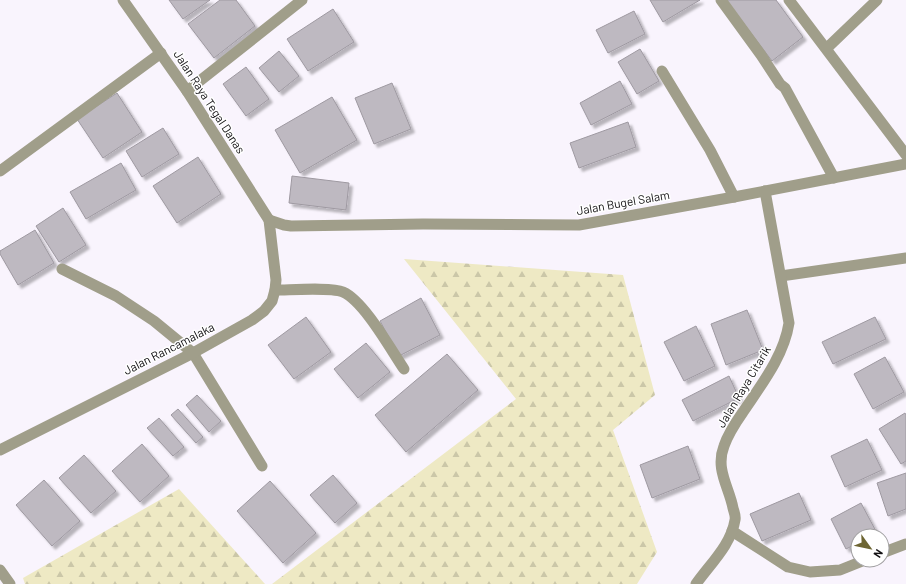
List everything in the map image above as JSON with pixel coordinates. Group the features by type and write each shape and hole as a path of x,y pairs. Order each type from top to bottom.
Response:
{"street":[{"name":"Jalan Raya Tegal Danas","path":"123,0 187,91 269,220"},
{"path":"187,91 302,0"},
{"path":"720,0 761,55 780,84 785,88 834,178"},
{"path":"790,0 906,155"},
{"path":"826,48 877,0"},
{"path":"0,171 161,53"},
{"path":"662,71 710,150 734,197"},
{"name":"Jalan Bugel Salam","path":"269,220 291,226 422,224 579,225 906,164"},
{"name":"Jalan Raya Citarik","path":"696,584 720,554 732,531 736,518 720,464 723,446 735,424 778,356 787,336 789,323 765,191"},
{"path":"269,220 276,285 343,292 358,302 404,369"},
{"path":"781,276 906,258"},
{"path":"62,269 116,296 154,321 193,353 262,466"},
{"name":"Jalan Rancamalaka","path":"0,450 193,353 252,320 264,311 272,302 276,285"},
{"path":"732,531 788,567 810,572 840,570 850,566"},
{"path":"890,550 906,544"},
{"path":"0,570 10,584"}],"green space":[{"path":"404,259 623,275 655,395 613,430 657,552 637,584 272,584 516,399"},
{"path":"179,489 265,584 25,584 23,578"}],"building":[{"path":"169,0 210,0 183,19"},
{"path":"220,0 236,0 255,26 214,58 188,24"},
{"path":"650,0 700,0 663,22"},
{"path":"726,0 776,0 803,37 772,61"},
{"path":"333,9 354,42 308,71 287,39"},
{"path":"634,11 645,34 608,53 596,30"},
{"path":"640,49 659,81 637,94 618,62"},
{"path":"279,51 299,76 279,92 259,68"},
{"path":"246,67 269,99 246,116 223,84"},
{"path":"620,81 632,104 591,125 580,103"},
{"path":"392,83 411,129 374,144 355,98"},
{"path":"117,93 142,132 103,158 77,119"},
{"path":"332,97 357,140 300,173 275,130"},
{"path":"628,122 636,147 579,168 570,143"},
{"path":"163,128 179,154 142,177 126,151"},
{"path":"198,157 221,194 177,223 153,186"},
{"path":"121,163 136,190 86,219 70,192"},
{"path":"292,176 349,183 346,210 289,203"},
{"path":"63,208 86,245 59,262 36,226"},
{"path":"35,230 54,263 18,285 0,254 0,251"},
{"path":"421,298 440,335 399,356 380,321"},
{"path":"747,310 763,350 726,365 711,324"},
{"path":"306,317 331,352 294,379 268,345"},
{"path":"875,317 886,339 833,364 822,342"},
{"path":"696,326 715,366 684,381 664,342"},
{"path":"366,343 390,372 358,398 334,369"},
{"path":"447,354 478,390 406,452 375,415"},
{"path":"885,357 904,392 873,409 854,374"},
{"path":"729,376 739,398 693,421 682,400"},
{"path":"197,395 221,421 209,432 186,405"},
{"path":"178,409 203,437 196,443 171,415"},
{"path":"905,413 906,461 901,464 879,429"},
{"path":"159,418 184,447 173,456 147,428"},
{"path":"867,439 882,470 845,487 831,456"},
{"path":"142,444 169,476 140,502 112,471"},
{"path":"688,446 700,479 652,498 640,465"},
{"path":"84,455 116,491 91,513 59,478"},
{"path":"906,473 906,509 888,516 877,483"},
{"path":"333,475 357,503 335,523 310,495"},
{"path":"44,480 80,521 52,546 16,505"},
{"path":"270,481 316,533 283,563 237,511"},
{"path":"799,493 811,520 762,541 750,514"},
{"path":"861,503 874,528 850,528 850,547 846,549 831,519"}]}
